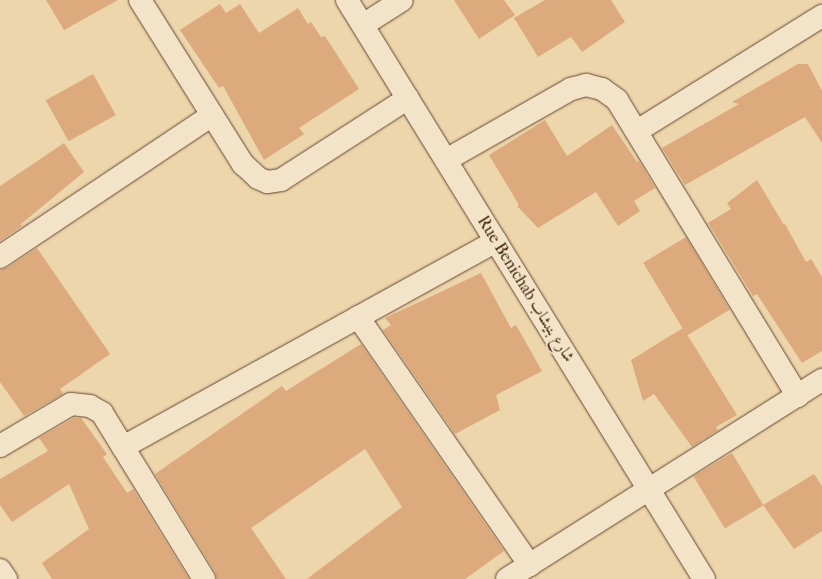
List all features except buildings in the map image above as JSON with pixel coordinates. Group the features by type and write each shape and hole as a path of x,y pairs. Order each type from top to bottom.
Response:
{"street":[{"path":"140,0 243,164 258,178 268,182 281,180 408,98"},
{"name":"Rue Benichab شارع بنيشاب","path":"348,0 704,579"},
{"path":"363,25 402,0"},
{"path":"637,131 822,16"},
{"path":"446,160 571,89 586,85 602,89 617,100 637,131 798,396"},
{"path":"0,257 212,115"},
{"path":"123,447 496,241"},
{"path":"358,317 530,565"},
{"path":"507,579 822,380"},
{"path":"0,446 70,404 90,406 102,413 204,579"},
{"path":"0,570 6,579"}]}
